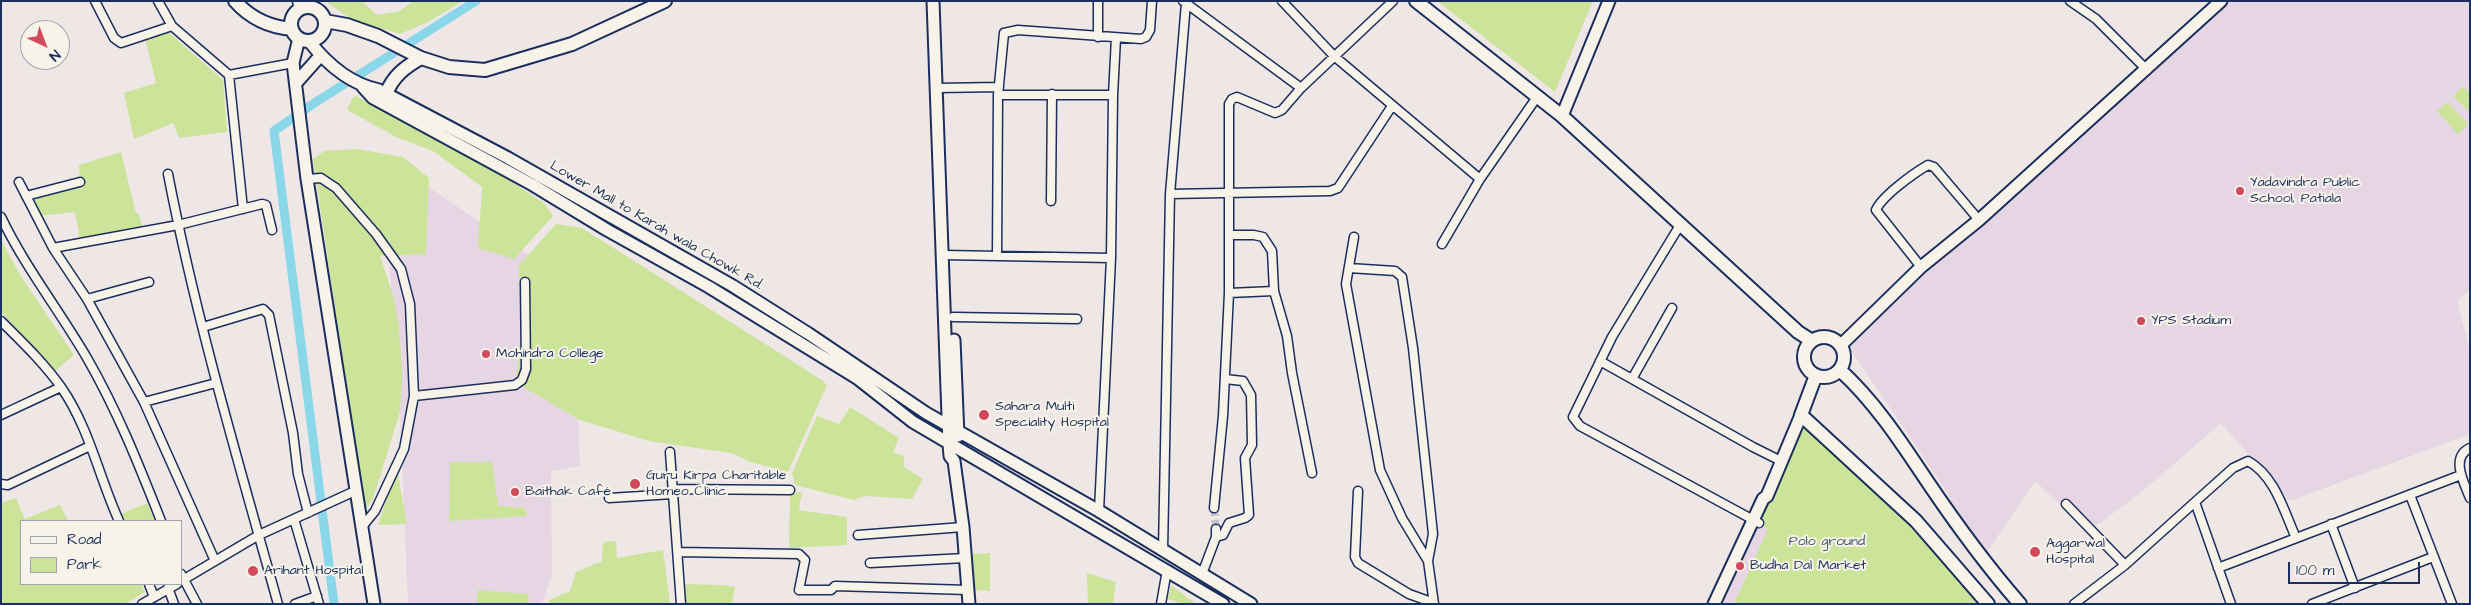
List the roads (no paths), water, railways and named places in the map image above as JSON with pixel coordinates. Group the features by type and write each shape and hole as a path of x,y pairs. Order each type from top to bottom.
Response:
{"main road":[{"path":"235,1 250,15 266,24 276,28 300,36 314,40 323,32 325,21 320,12 315,9 298,6 292,18 300,36 293,64 307,179 374,604"},
{"path":"325,21 347,25 378,36 418,56 449,67 485,70 572,44 665,1"},
{"path":"934,1 941,88"},
{"path":"941,1 941,88 946,255 954,429"},
{"path":"1416,1 1562,116 1798,332 1812,341"},
{"path":"1562,116 1609,1"},
{"path":"1841,345 1922,267 1979,220 2147,70 2221,1"},
{"name":"Lower Mall to Karah wala Chowk Rd.","path":"300,36 329,64 362,86 386,94 508,158 759,302 894,393 1140,536 1251,604"},
{"path":"296,82 321,56"},
{"path":"386,94 391,82 398,73 418,56"},
{"path":"362,86 373,98 533,185 607,230 753,313 857,378 913,422 1223,604"},
{"path":"946,255 952,317 954,446 950,456 954,461 963,527 969,604"},
{"path":"753,313 759,302"},
{"path":"1824,336 1831,337 1841,345 1845,358 1840,370 1829,377 1810,372 1804,359 1804,353 1812,341 1824,336"},
{"path":"1840,370 1859,388 1899,440 1988,569 2020,604"},
{"path":"1721,604 1816,375"},
{"path":"1800,415 1916,521 1988,604"},
{"path":"1714,604 1756,522"},
{"path":"1133,550 1140,536"}],"street":[{"path":"95,1 114,38 121,43 172,26"},
{"path":"158,1 172,26 229,75 243,209"},
{"path":"1098,1 1098,37"},
{"path":"998,256 998,96 1004,33 1018,30 1116,38 1146,37 1150,30 1152,1"},
{"path":"1282,1 1334,56 1480,179"},
{"path":"1214,508 1224,416 1229,292 1230,104 1232,99 1237,97 1275,113 1282,110 1301,88 1393,1"},
{"path":"2070,1 2096,19 2147,70"},
{"path":"1184,2 1301,88"},
{"path":"1163,550 1170,194 1184,2"},
{"path":"1099,512 1111,258 1113,94 1116,38"},
{"path":"229,75 293,64"},
{"path":"941,88 999,87"},
{"path":"1051,201 1052,94"},
{"path":"998,96 1113,94"},
{"path":"1442,244 1480,179 1538,97"},
{"path":"1170,194 1330,191 1338,188 1392,106"},
{"path":"1922,267 1880,218 1876,210 1912,176 1928,166 1934,167 1979,220"},
{"path":"168,174 216,382 278,604"},
{"path":"307,179 321,178 336,188 376,234 402,269 410,304 414,396 399,462 374,512 361,528"},
{"path":"18,182 54,248 87,299 144,402 215,561"},
{"path":"26,196 80,182"},
{"path":"54,248 178,224 264,204 269,211 272,230"},
{"path":"1,217 25,262 99,379 137,460 161,520"},
{"path":"1680,225 1612,337 1574,412 1576,422 1756,522"},
{"path":"1230,236 1254,235 1262,237 1269,244 1272,251 1274,291 1287,336 1293,382 1312,473"},
{"path":"1354,237 1346,284 1380,470 1402,518 1428,561"},
{"path":"946,255 1111,258"},
{"path":"1348,268 1395,271 1402,277 1413,348 1433,534 1428,561 1434,603 1409,594 1358,563 1355,557 1358,491"},
{"path":"87,299 149,282"},
{"path":"414,396 514,385 522,380 526,369 524,282"},
{"path":"1229,292 1274,291"},
{"path":"1632,379 1672,308"},
{"path":"203,327 263,309 269,315 293,433 298,474 308,513"},
{"path":"952,317 1077,319"},
{"path":"1,320 41,362 61,388 90,446 120,520"},
{"path":"1600,361 1753,447 1781,460"},
{"path":"1202,574 1216,533 1223,534 1229,523 1249,515 1245,458 1252,445 1251,395 1243,381 1225,379"},
{"path":"144,402 216,382"},
{"path":"1,415 61,388"},
{"path":"1,484 8,485 90,446"},
{"path":"2470,448 2464,451 2460,458 2461,475 2470,498"},
{"path":"670,452 681,604"},
{"path":"2074,604 2125,565 2233,468 2248,461 2256,466 2272,484 2296,538"},
{"path":"2218,568 2461,475"},
{"path":"609,498 672,492 790,490"},
{"path":"182,579 259,536 355,491"},
{"path":"2410,495 2452,604"},
{"path":"2195,502 2231,604"},
{"path":"2066,504 2125,565"},
{"path":"294,519 318,600 295,604"},
{"path":"2331,524 2355,588"},
{"path":"858,535 963,527"},
{"path":"678,552 799,554 805,560 799,590 831,590 835,586 968,590"},
{"path":"2312,604 2433,557"},
{"path":"870,563 965,558"},
{"path":"1161,604 1167,570"},
{"path":"182,582 197,604"},
{"path":"148,585 154,597"},
{"path":"142,604 173,585"},
{"path":"168,588 174,604"}],"waterway":[{"path":"334,604 274,131 316,102 476,1"}],"tunnel":[{"path":"1214,508 1216,529"}],"place":[{"name":"Yadavindra Public School, Patiala","path":"2240,191"},
{"name":"YPS Stadium","path":"2141,321"},
{"name":"Mohindra College","path":"486,354"},
{"name":"Sahara Multi Speciality Hospital","path":"984,415"},
{"name":"Guru Kirpa Charitable Homeo Clinic","path":"635,484"},
{"name":"Baithak Café","path":"515,492"},
{"name":"Aggarwal Hospital","path":"2035,552"},
{"name":"Budha Dal Market","path":"1740,566"},
{"name":"Arihant Hospital","path":"253,571"}],"park label":[{"name":"Polo ground","path":"1827,542"}]}
